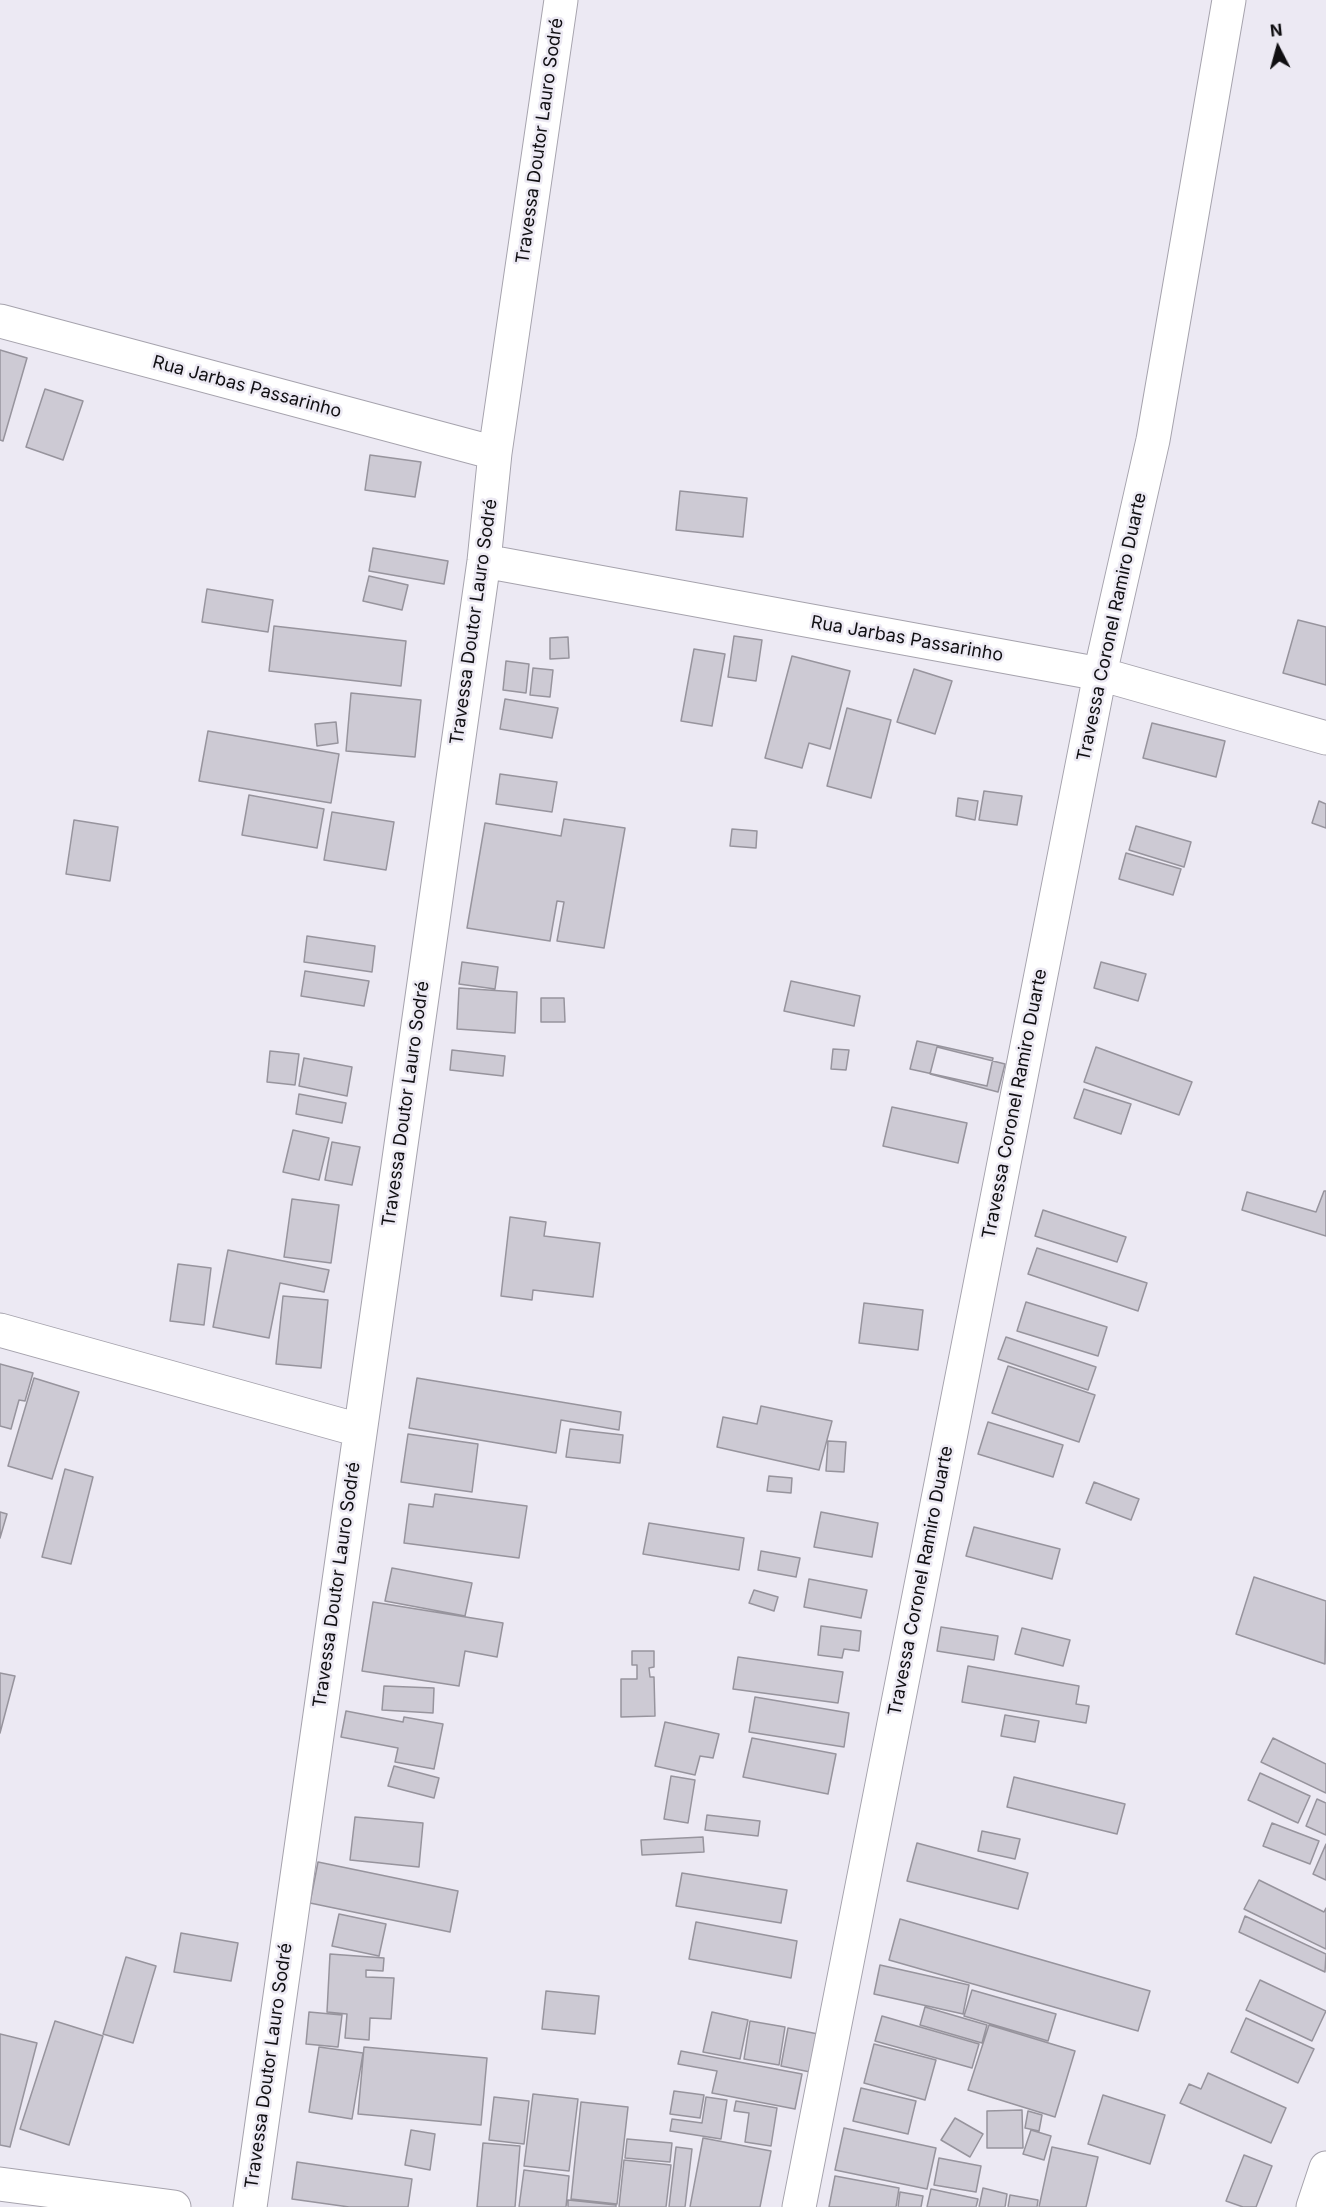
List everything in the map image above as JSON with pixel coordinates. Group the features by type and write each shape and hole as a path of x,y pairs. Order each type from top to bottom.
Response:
{"street":[{"name":"Travessa Doutor Lauro Sodré","path":"249,2207 484,561 495,453 561,0"},
{"name":"Travessa Coronel Ramiro Duarte","path":"798,2207 1100,674 1153,440 1229,0"},
{"name":"Rua Jarbas Passarinho","path":"0,321 495,453"},
{"name":"Rua Jarbas Passarinho","path":"484,561 1100,674 1326,738"},
{"path":"0,1330 359,1430"},
{"path":"1313,2207 1326,2168"},
{"path":"0,2184 174,2207"}],"building":[{"path":"0,350 27,358 3,441 0,440"},
{"path":"45,389 83,401 63,460 26,447"},
{"path":"370,455 421,462 415,497 365,490"},
{"path":"680,491 747,498 743,537 676,530"},
{"path":"373,548 448,561 444,584 369,571"},
{"path":"369,576 408,585 402,610 363,601"},
{"path":"207,589 273,600 268,632 202,622"},
{"path":"1298,620 1326,627 1326,685 1283,673"},
{"path":"274,626 406,641 401,686 269,671"},
{"path":"734,636 762,640 756,681 728,677"},
{"path":"568,637 569,658 550,659 550,638"},
{"path":"694,649 725,654 712,726 681,721"},
{"path":"792,656 850,671 830,749 809,743 802,768 765,758"},
{"path":"506,661 529,664 526,693 503,690"},
{"path":"533,668 553,670 550,697 530,695"},
{"path":"914,669 952,681 935,734 897,722"},
{"path":"351,693 421,700 415,757 346,751"},
{"path":"505,699 558,708 552,738 500,729"},
{"path":"847,708 891,720 871,798 827,786"},
{"path":"336,722 338,743 317,746 315,724"},
{"path":"1152,723 1225,741 1216,777 1143,758"},
{"path":"208,731 339,754 331,803 199,781"},
{"path":"500,774 557,782 552,812 496,804"},
{"path":"984,791 1022,796 1017,825 979,820"},
{"path":"249,795 324,809 317,848 242,835"},
{"path":"958,798 978,801 975,820 956,816"},
{"path":"1319,801 1326,804 1326,828 1312,823"},
{"path":"332,812 394,822 386,870 324,860"},
{"path":"564,819 625,828 604,948 557,941 564,902 557,901 550,941 467,928 485,823 561,836"},
{"path":"74,820 118,827 110,881 66,874"},
{"path":"1136,826 1191,842 1184,867 1129,850"},
{"path":"732,829 757,831 756,848 730,846"},
{"path":"1126,853 1181,869 1173,895 1119,879"},
{"path":"307,936 375,946 372,972 304,962"},
{"path":"462,962 498,967 495,989 459,984"},
{"path":"1101,962 1146,974 1138,1001 1094,988"},
{"path":"305,971 369,981 364,1006 301,996"},
{"path":"791,981 860,996 854,1026 784,1011"},
{"path":"459,988 517,992 515,1033 457,1029"},
{"path":"541,998 564,998 565,1022 541,1022"},
{"path":"917,1041 993,1058 987,1086 910,1069"},
{"path":"937,1047 1005,1064 998,1092 930,1074"},
{"path":"1096,1047 1192,1082 1179,1115 1084,1082"},
{"path":"833,1049 849,1050 846,1070 831,1069"},
{"path":"452,1050 505,1056 503,1076 450,1070"},
{"path":"270,1051 299,1054 295,1085 267,1082"},
{"path":"304,1058 352,1067 347,1096 299,1086"},
{"path":"1084,1089 1131,1104 1121,1134 1074,1118"},
{"path":"299,1094 346,1103 342,1123 296,1114"},
{"path":"892,1107 967,1123 958,1163 883,1146"},
{"path":"293,1130 329,1138 319,1180 283,1172"},
{"path":"332,1142 360,1147 352,1185 325,1180"},
{"path":"1324,1191 1326,1191 1326,1236 1242,1210 1247,1192 1316,1212"},
{"path":"292,1199 339,1205 331,1263 284,1257"},
{"path":"1043,1210 1126,1237 1117,1262 1035,1236"},
{"path":"510,1217 546,1222 544,1236 600,1243 593,1297 533,1290 532,1300 501,1296"},
{"path":"1037,1248 1147,1283 1138,1311 1028,1274"},
{"path":"228,1250 329,1270 324,1292 280,1283 269,1338 213,1327"},
{"path":"178,1264 211,1268 204,1325 170,1321"},
{"path":"283,1296 328,1300 321,1368 276,1364"},
{"path":"1026,1302 1107,1327 1098,1356 1017,1331"},
{"path":"864,1303 923,1310 918,1350 859,1343"},
{"path":"1006,1337 1096,1367 1088,1390 998,1359"},
{"path":"0,1364 33,1373 25,1401 19,1400 11,1429 0,1426"},
{"path":"1008,1366 1095,1395 1079,1442 992,1413"},
{"path":"34,1378 79,1392 52,1479 8,1466"},
{"path":"417,1378 621,1412 619,1430 561,1420 556,1453 409,1428"},
{"path":"761,1406 832,1421 819,1470 717,1447 723,1417 757,1424"},
{"path":"988,1422 1063,1445 1053,1477 978,1454"},
{"path":"570,1429 623,1435 620,1463 566,1457"},
{"path":"408,1434 478,1444 472,1492 401,1482"},
{"path":"828,1441 846,1442 844,1472 826,1471"},
{"path":"65,1469 93,1477 71,1564 42,1557"},
{"path":"769,1476 792,1478 791,1493 767,1491"},
{"path":"1094,1482 1139,1499 1131,1520 1086,1503"},
{"path":"435,1494 527,1506 519,1558 404,1543 409,1504 433,1507"},
{"path":"0,1512 7,1514 0,1538"},
{"path":"821,1512 878,1523 872,1557 814,1547"},
{"path":"649,1523 744,1538 739,1570 643,1554"},
{"path":"974,1527 1060,1549 1052,1579 966,1556"},
{"path":"761,1551 800,1558 796,1577 758,1570"},
{"path":"392,1568 472,1583 465,1616 385,1601"},
{"path":"1254,1577 1326,1601 1325,1664 1236,1634"},
{"path":"809,1579 867,1590 861,1618 804,1607"},
{"path":"754,1590 778,1597 774,1611 749,1603"},
{"path":"373,1602 503,1623 497,1657 465,1651 459,1686 362,1671"},
{"path":"821,1626 861,1631 859,1651 844,1649 842,1658 818,1655"},
{"path":"941,1627 998,1636 994,1660 937,1651"},
{"path":"1022,1628 1070,1640 1063,1666 1015,1654"},
{"path":"632,1651 654,1651 654,1667 649,1668 650,1677 654,1677 655,1716 621,1717 621,1679 637,1679 637,1665 632,1665"},
{"path":"738,1657 843,1672 838,1703 733,1689"},
{"path":"968,1666 1079,1686 1076,1704 1089,1706 1086,1723 962,1702"},
{"path":"0,1673 15,1676 0,1733"},
{"path":"384,1686 434,1688 433,1713 382,1710"},
{"path":"755,1697 849,1713 844,1747 749,1732"},
{"path":"346,1711 403,1722 404,1717 443,1724 434,1769 395,1762 398,1748 341,1737"},
{"path":"1005,1715 1039,1721 1035,1742 1001,1736"},
{"path":"665,1722 719,1734 713,1758 700,1756 695,1775 655,1766"},
{"path":"752,1738 836,1754 828,1794 743,1777"},
{"path":"1273,1738 1326,1764 1326,1793 1261,1762"},
{"path":"394,1766 439,1778 434,1798 388,1786"},
{"path":"1260,1773 1310,1796 1298,1823 1248,1800"},
{"path":"671,1776 695,1780 688,1823 664,1819"},
{"path":"1014,1777 1125,1804 1117,1834 1007,1807"},
{"path":"1317,1799 1326,1803 1326,1835 1306,1826"},
{"path":"707,1815 760,1821 758,1836 705,1830"},
{"path":"355,1817 423,1823 419,1867 350,1860"},
{"path":"1272,1823 1319,1841 1310,1864 1263,1846"},
{"path":"982,1831 1020,1839 1015,1859 978,1851"},
{"path":"703,1837 704,1852 642,1855 641,1840"},
{"path":"917,1843 1028,1873 1018,1909 907,1881"},
{"path":"1326,1844 1326,1880 1313,1874"},
{"path":"318,1862 458,1891 450,1932 310,1903"},
{"path":"682,1873 787,1890 781,1923 676,1906"},
{"path":"1259,1880 1324,1912 1326,1908 1326,1949 1244,1909"},
{"path":"339,1914 386,1924 379,1956 332,1946"},
{"path":"1245,1916 1326,1954 1325,1972 1239,1932"},
{"path":"900,1919 1150,1991 1138,2031 889,1960"},
{"path":"696,1922 797,1941 791,1978 689,1959"},
{"path":"181,1933 238,1943 231,1981 174,1972"},
{"path":"330,1954 384,1958 383,1971 366,1970 366,1977 394,1978 391,2019 370,2018 369,2040 345,2038 347,2014 327,2012"},
{"path":"126,1957 156,1966 133,2043 103,2034"},
{"path":"880,1965 969,1985 963,2014 874,1994"},
{"path":"1260,1980 1326,2011 1312,2041 1246,2010"},
{"path":"972,1990 1056,2014 1048,2041 964,2016"},
{"path":"546,1991 599,1996 595,2034 542,2029"},
{"path":"925,2007 987,2025 982,2043 920,2025"},
{"path":"309,2012 342,2015 338,2047 306,2044"},
{"path":"712,2012 748,2020 740,2059 703,2052"},
{"path":"882,2016 979,2044 972,2068 875,2041"},
{"path":"1246,2018 1314,2049 1298,2083 1231,2052"},
{"path":"55,2021 103,2036 69,2145 20,2129"},
{"path":"750,2021 785,2027 779,2065 744,2059"},
{"path":"989,2025 1075,2051 1055,2117 968,2090"},
{"path":"788,2028 818,2034 810,2072 781,2066"},
{"path":"0,2034 37,2043 10,2147 0,2145"},
{"path":"874,2044 936,2060 925,2100 864,2083"},
{"path":"319,2047 363,2053 352,2119 309,2112"},
{"path":"364,2047 487,2058 481,2125 358,2114"},
{"path":"681,2051 802,2074 795,2109 712,2093 717,2071 678,2064"},
{"path":"1208,2073 1286,2108 1271,2143 1180,2103 1189,2084 1201,2089"},
{"path":"861,2088 916,2101 908,2134 853,2121"},
{"path":"674,2091 704,2095 700,2118 670,2114"},
{"path":"533,2094 578,2099 569,2171 524,2166"},
{"path":"1103,2095 1165,2115 1150,2164 1088,2144"},
{"path":"494,2097 529,2101 524,2144 489,2140"},
{"path":"706,2097 727,2100 721,2139 670,2131 672,2119 702,2123"},
{"path":"736,2101 777,2108 771,2146 745,2142 749,2113 734,2111"},
{"path":"581,2102 628,2107 617,2204 571,2199"},
{"path":"1022,2110 1023,2148 987,2148 987,2111"},
{"path":"1028,2111 1042,2115 1039,2131 1025,2128"},
{"path":"955,2118 983,2134 970,2157 941,2140"},
{"path":"844,2128 936,2148 927,2189 835,2170"},
{"path":"411,2130 435,2134 430,2170 405,2165"},
{"path":"1031,2130 1051,2136 1044,2160 1023,2154"},
{"path":"703,2138 771,2151 760,2207 690,2207"},
{"path":"627,2139 672,2143 670,2162 625,2158"},
{"path":"483,2143 520,2146 515,2207 477,2207"},
{"path":"676,2147 692,2149 685,2207 669,2207"},
{"path":"1052,2147 1098,2157 1086,2207 1039,2207"},
{"path":"1244,2155 1272,2166 1256,2207 1243,2207 1226,2201"},
{"path":"939,2158 981,2166 976,2192 934,2185"},
{"path":"624,2160 671,2165 666,2207 619,2207"},
{"path":"297,2162 412,2179 408,2207 349,2207 292,2199"},
{"path":"524,2170 569,2176 566,2207 519,2207"},
{"path":"835,2176 899,2188 896,2207 829,2207"},
{"path":"983,2188 1007,2194 1005,2207 979,2207"},
{"path":"931,2189 978,2199 976,2207 927,2207"},
{"path":"900,2192 923,2196 921,2207 898,2207"},
{"path":"1010,2195 1038,2200 1037,2207 1008,2207"},
{"path":"568,2200 616,2205 616,2207 568,2207"}]}
